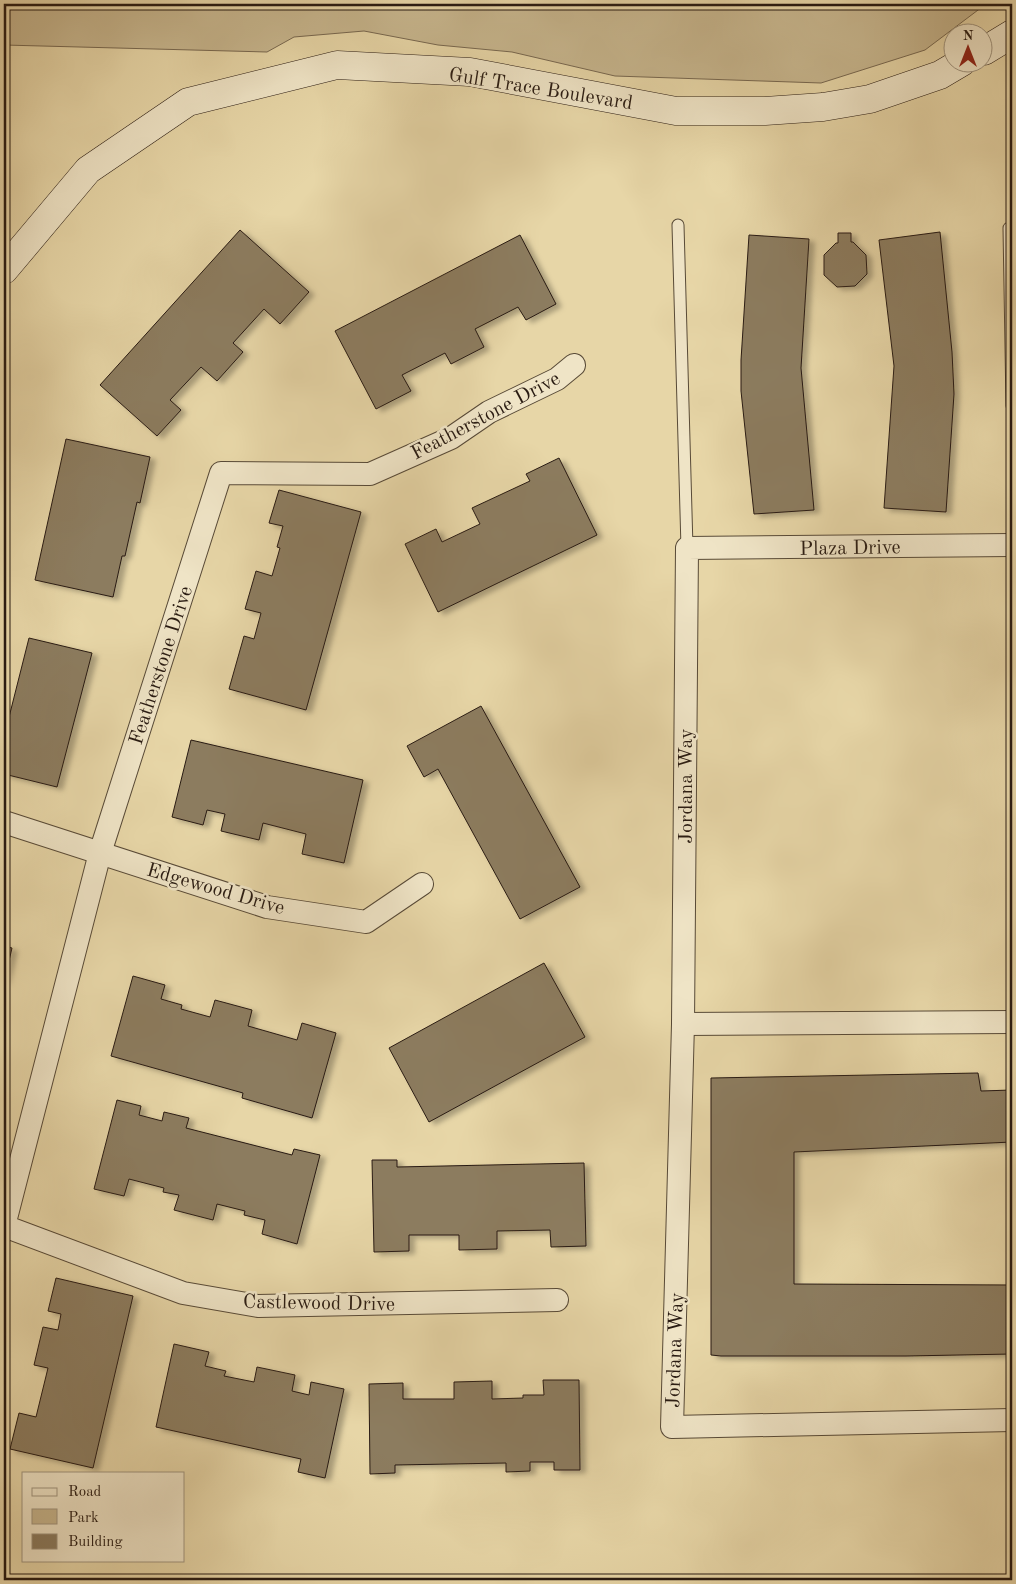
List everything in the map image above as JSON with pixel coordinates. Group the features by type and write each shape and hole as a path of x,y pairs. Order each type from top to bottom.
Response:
{"street":[{"path":"994,45 1012,34"},
{"name":"Gulf Trace Boulevard","path":"4,270 88,170 188,102 337,65 470,72 676,111 765,111 823,107 870,99 945,72"},
{"name":"Featherstone Drive","path":"4,1226 100,853 221,473 370,474 451,438 489,412 557,379 574,365"},
{"name":"Plaza Drive","path":"687,548 1012,545"},
{"name":"Jordana Way","path":"687,548 683,1024 672,1427 1012,1420"},
{"name":"Edgewood Drive","path":"4,822 267,907 366,922 422,884"},
{"path":"683,1024 1012,1022"},
{"name":"Castlewood Drive","path":"4,1226 183,1293 258,1306 557,1300"}],"lane":[{"path":"678,225 687,548"},
{"path":"1012,228 1009,228 1012,406"}],"green space":[{"path":"4,4 986,4 962,22 944,22 944,36 925,50 821,83 615,76 512,52 438,45 364,31 294,37 267,52 4,45"}],"building":[{"path":"240,230 309,292 280,324 264,309 233,343 243,352 217,381 201,367 170,400 181,410 157,436 100,385"},
{"path":"940,232 952,352 954,394 946,512 884,508 894,366 879,240"},
{"path":"838,233 851,233 851,242 866,255 867,274 855,286 837,287 824,275 824,255 838,243"},
{"path":"520,235 556,304 526,320 518,307 475,329 484,347 451,364 445,353 402,375 411,391 376,409 335,331"},
{"path":"749,235 809,239 801,368 814,510 754,514 741,391 741,360"},
{"path":"66,439 150,457 140,503 137,502 125,556 122,556 113,597 35,580"},
{"path":"559,458 597,535 438,612 405,544 436,529 442,542 480,524 472,508 530,481 526,474"},
{"path":"279,490 361,512 306,710 229,689 244,636 254,639 261,613 245,609 256,571 272,576 280,548 277,547 283,526 269,523"},
{"path":"29,638 92,653 57,787 4,774 4,737"},
{"path":"481,706 580,887 520,919 438,769 424,777 407,746"},
{"path":"191,740 363,780 344,863 302,854 306,834 263,823 259,840 221,831 225,814 207,810 203,825 172,817"},
{"path":"4,946 12,948 4,982"},
{"path":"544,963 585,1037 429,1122 389,1048"},
{"path":"133,976 165,985 161,999 182,1005 181,1009 210,1017 215,1000 252,1010 248,1026 297,1040 302,1023 336,1033 312,1118 242,1098 243,1093 111,1056"},
{"path":"978,1073 981,1091 1012,1090 1012,1142 794,1152 794,1284 1012,1285 1012,1354 906,1356 711,1355 711,1078"},
{"path":"117,1100 141,1106 139,1115 162,1121 164,1112 189,1118 186,1128 292,1155 294,1149 320,1155 297,1244 262,1234 265,1220 244,1215 245,1211 217,1204 213,1220 174,1210 179,1195 163,1192 164,1188 129,1179 124,1196 94,1189"},
{"path":"372,1160 397,1160 397,1167 584,1163 586,1246 551,1247 550,1230 497,1231 497,1249 459,1250 459,1235 409,1235 409,1251 374,1252"},
{"path":"56,1278 133,1296 93,1468 10,1449 19,1413 36,1417 48,1368 34,1365 43,1327 58,1330 61,1314 48,1311"},
{"path":"174,1344 209,1352 205,1366 226,1371 224,1376 254,1382 257,1367 295,1375 292,1391 309,1395 311,1382 344,1389 325,1478 298,1472 301,1459 156,1427"},
{"path":"543,1380 579,1380 580,1470 554,1470 554,1462 530,1462 530,1471 506,1472 506,1463 395,1465 395,1473 370,1474 369,1384 403,1383 403,1399 454,1399 454,1382 492,1381 492,1399 523,1398 523,1395 544,1395"}]}
